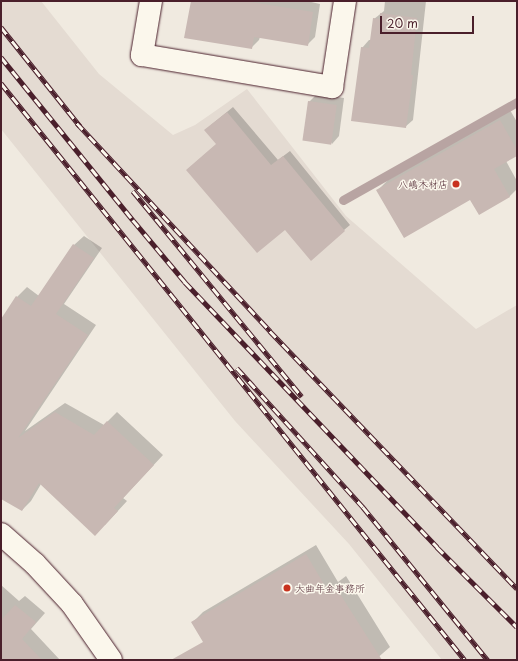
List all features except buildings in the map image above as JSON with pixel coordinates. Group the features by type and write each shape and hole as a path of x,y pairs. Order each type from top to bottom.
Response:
{"street":[{"path":"151,1 142,55 332,86 345,1"},
{"path":"1,534 34,564 72,604 111,660"}],"shaded area":[{"path":"1,1 41,1 99,74 173,135 195,125 247,89 346,216 476,329 517,305 517,660 442,660 349,544 235,421 1,129"}],"waterway":[{"path":"343,200 517,102"}],"railway":[{"path":"1,27 80,126"},
{"path":"1,57 185,282 437,547 517,627"},
{"path":"1,83 465,660"},
{"path":"77,123 270,331 517,589"},
{"path":"133,191 302,397"},
{"path":"237,368 363,507 488,660"}],"place":[{"name":"八嶋木材店","path":"456,184"},
{"name":"大曲年金事務所","path":"287,588"}]}
